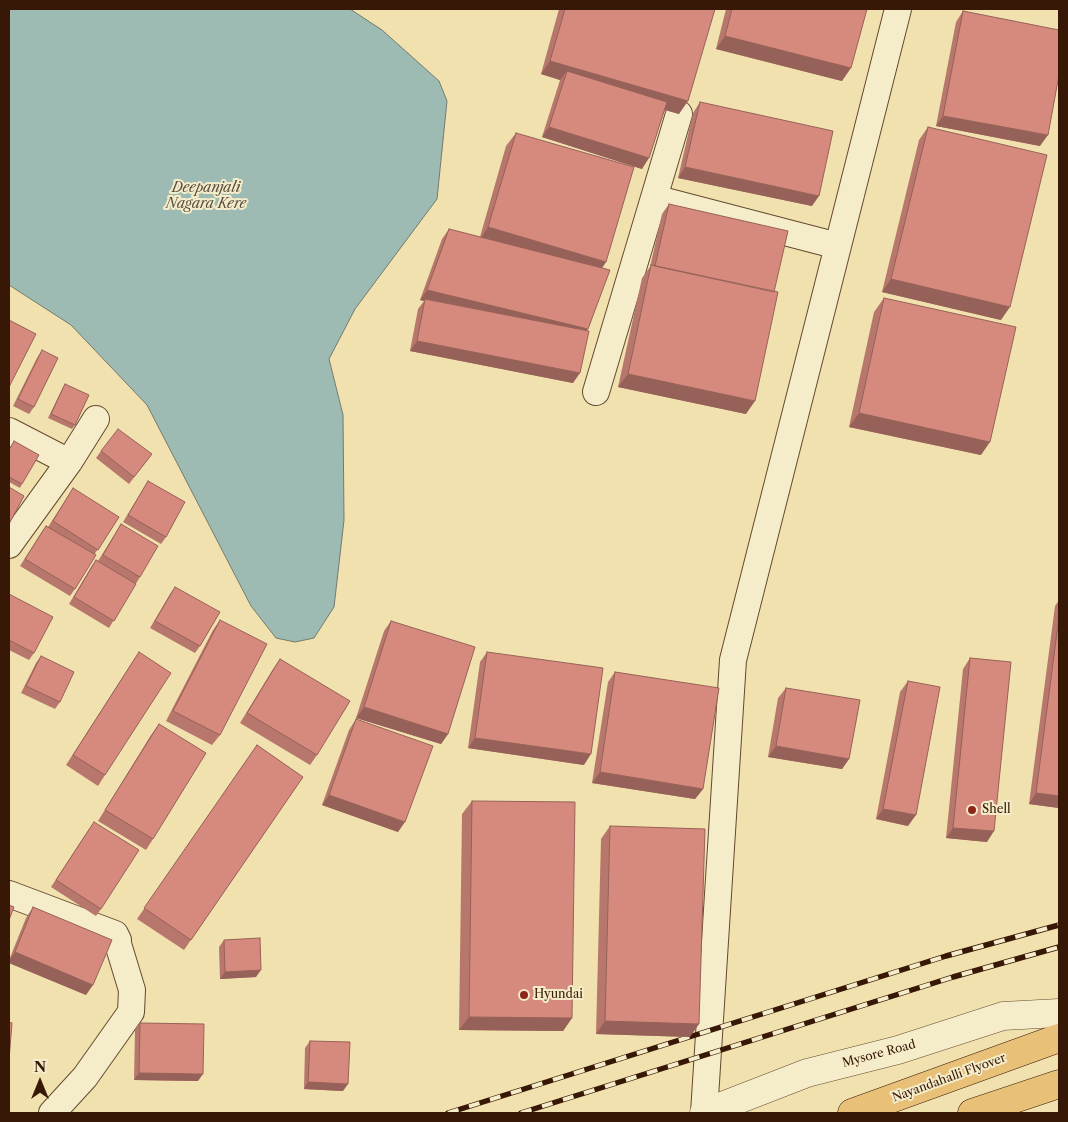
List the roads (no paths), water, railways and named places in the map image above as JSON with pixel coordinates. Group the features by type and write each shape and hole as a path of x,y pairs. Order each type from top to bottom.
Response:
{"highway":[{"name":"Nayandahalli Flyover","path":"852,1113 1059,1038"},
{"path":"972,1113 1059,1084"}],"street":[{"path":"704,1113 733,660 898,9"},
{"path":"596,392 679,114"},
{"path":"654,198 838,246"},
{"path":"9,545 69,462 96,419"},
{"path":"9,431 69,462"},
{"path":"9,894 116,937 132,990 131,1012 85,1077 52,1113"},
{"name":"Mysore Road","path":"704,1113 807,1073 898,1050 1003,1016 1059,1012"}],"water":[{"name":"Deepanjali Nagara Kere","path":"9,9 350,9 382,30 439,81 447,101 437,199 355,309 329,359 343,415 344,520 334,607 314,638 295,642 276,638 251,606 147,405 71,325 9,285"}],"railway":[{"path":"448,1113 946,956 1059,925"},
{"path":"521,1113 953,977 1059,947"}],"place":[{"name":"Shell","path":"972,810"},
{"name":"Hyundai","path":"524,995"}]}
